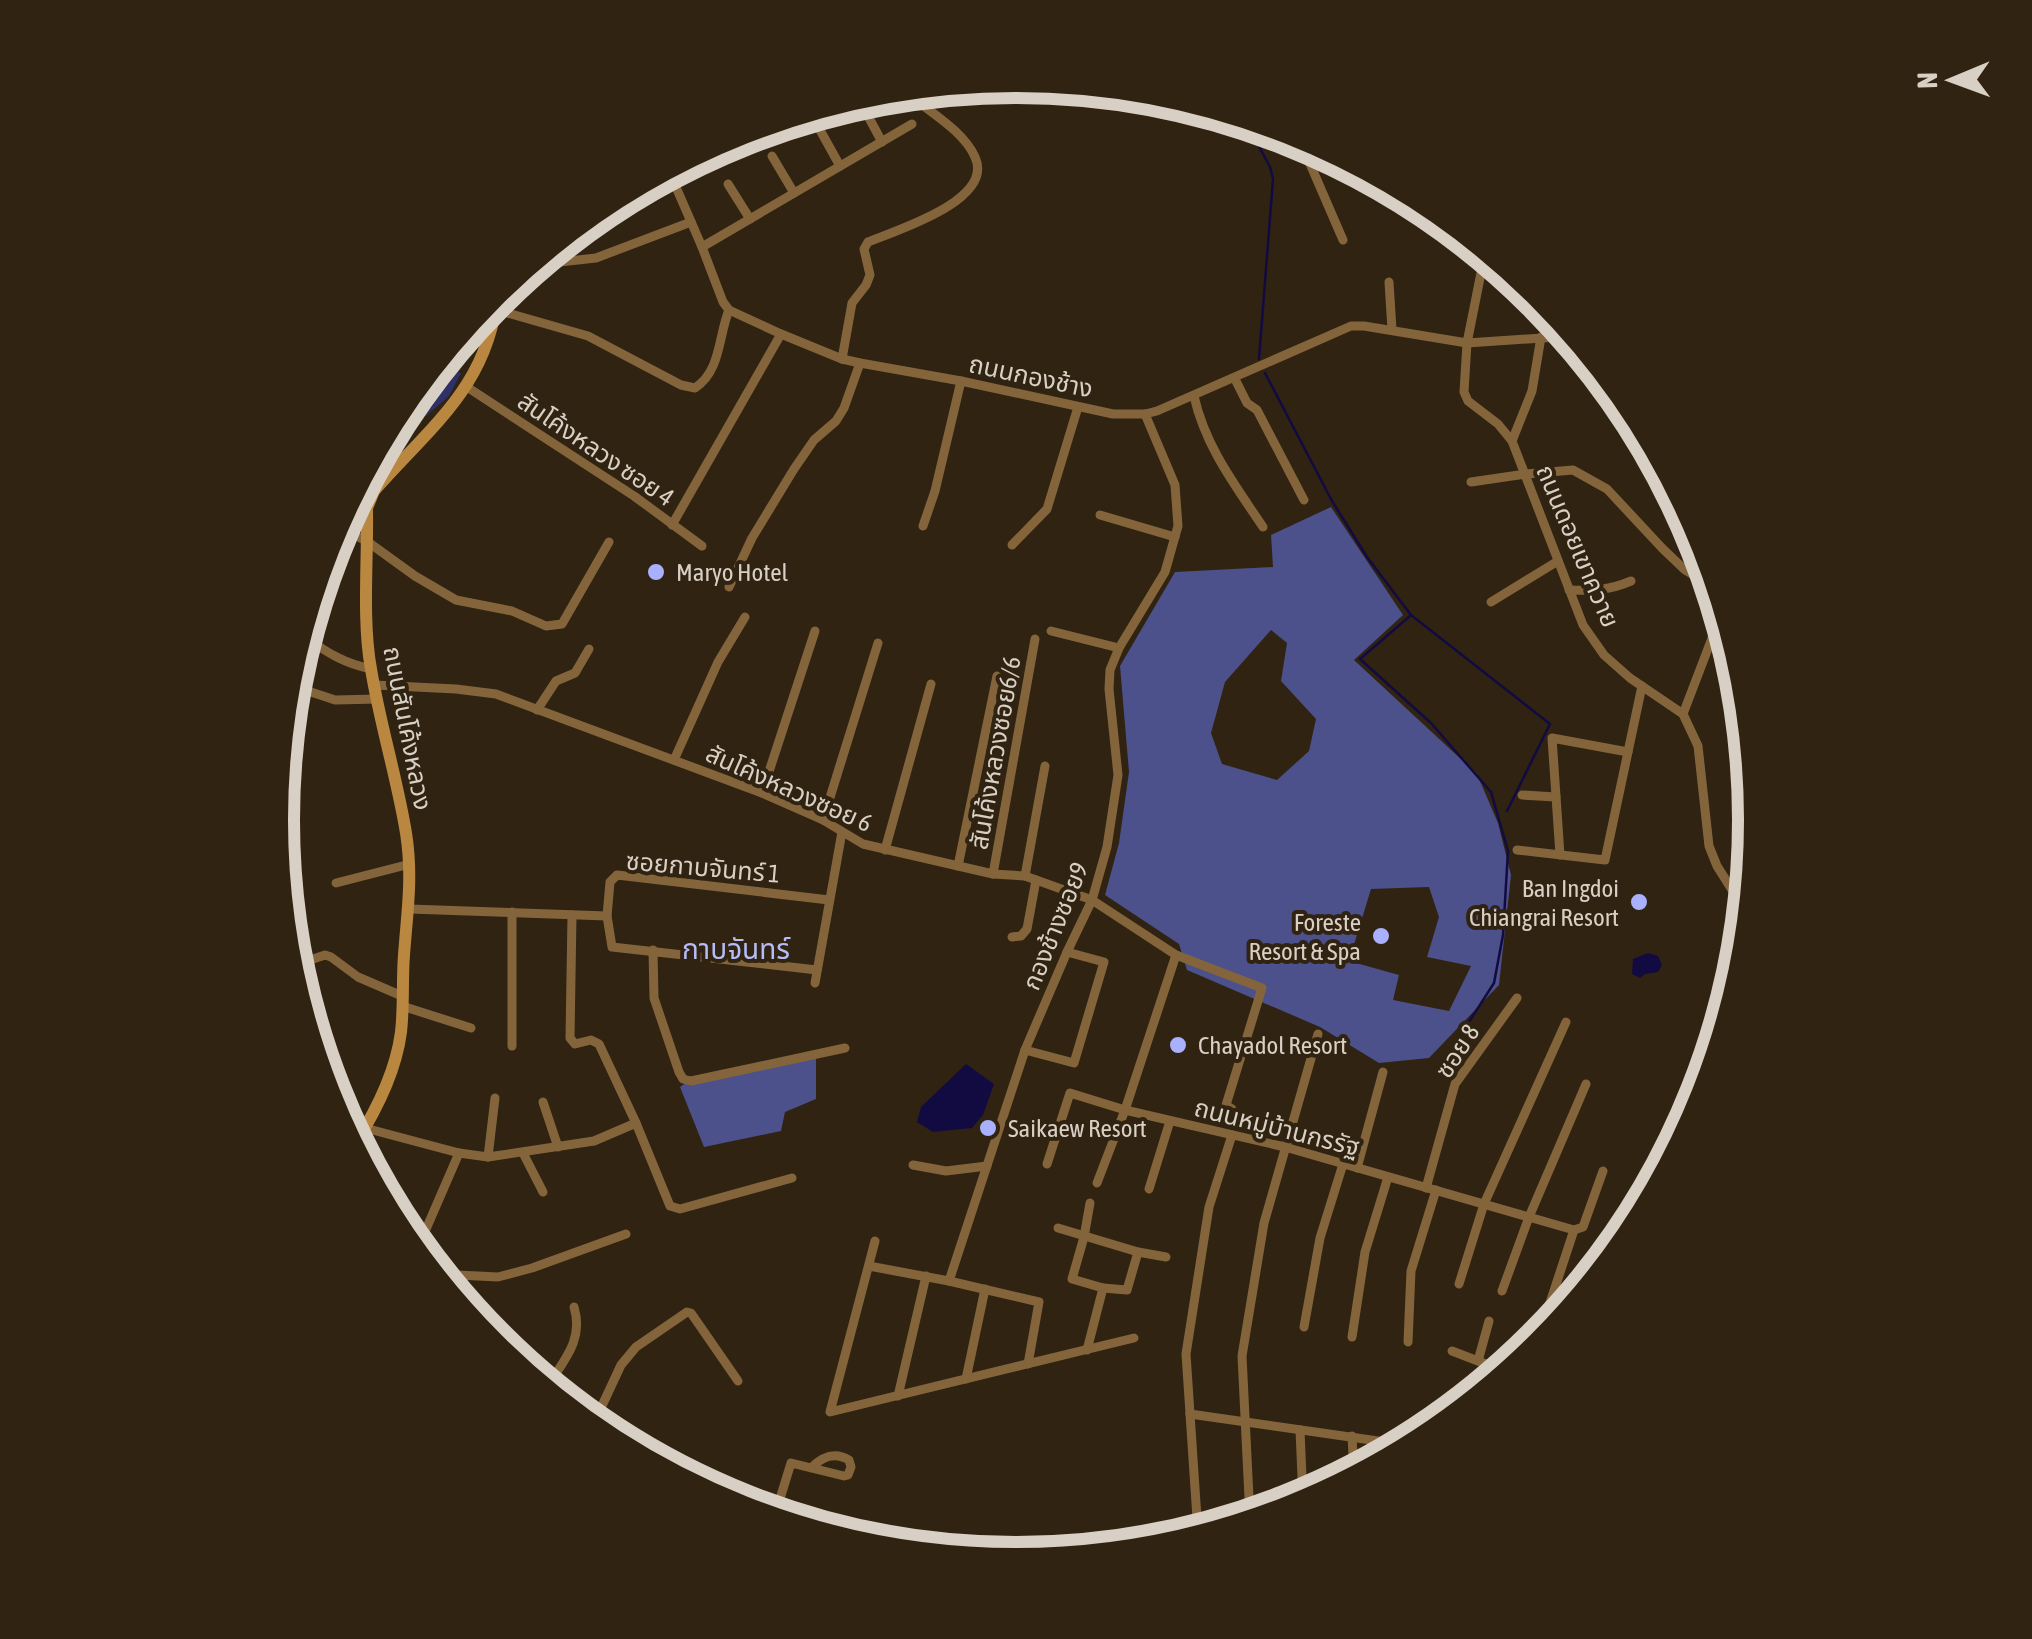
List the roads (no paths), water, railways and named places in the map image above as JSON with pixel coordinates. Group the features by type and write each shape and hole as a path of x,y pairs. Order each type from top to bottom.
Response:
{"street":[{"path":"842,358 852,303 870,275 864,249 868,242 944,211 978,177 975,156 964,140 921,104"},
{"path":"866,113 882,142"},
{"path":"702,247 912,124"},
{"path":"820,130 840,166"},
{"path":"772,156 794,193"},
{"path":"1308,160 1343,240"},
{"path":"503,312 588,336 681,385 694,388 707,380 729,310 674,184"},
{"path":"728,184 750,218"},
{"path":"559,262 596,258 691,222"},
{"name":"ถนนดอยเขาควาย","path":"1482,269 1468,343 1464,392 1468,401 1498,424 1512,441 1584,625 1604,654 1683,714"},
{"path":"1389,282 1392,330"},
{"name":"ถนนกองช้าง","path":"729,310 860,363 961,380 1112,414 1145,414 1194,396 1342,329 1364,326 1468,343 1553,337"},
{"name":"ถนนสันโค้งหลวง","path":"365,1128 397,1053 410,909 406,835 370,668 367,508 374,491 467,386 494,321"},
{"path":"672,525 782,334"},
{"path":"1512,441 1532,391 1541,337"},
{"path":"729,587 752,538 794,469 844,408 860,363"},
{"path":"1235,378 1247,403 1257,410 1304,500"},
{"path":"923,526 961,380"},
{"name":"สันโค้งหลวง ซอย 4","path":"467,386 634,496 702,546"},
{"path":"1194,396 1198,416 1220,462 1263,527"},
{"path":"1012,544 1047,508 1078,407"},
{"name":"กองช้างซอย9","path":"950,1281 1025,1050 1092,900 1108,846 1118,775 1110,670 1165,572 1178,526 1175,485 1145,414"},
{"path":"1471,482 1573,470 1606,489 1662,548 1696,576"},
{"path":"382,475 386,477"},
{"path":"1100,514 1175,537"},
{"path":"353,534 456,600 512,611 546,626 562,624 609,542"},
{"path":"1491,602 1558,561"},
{"path":"1569,590 1596,592 1631,581"},
{"path":"674,760 718,662 745,617"},
{"path":"762,794 816,631"},
{"path":"1050,631 1119,648"},
{"path":"1713,635 1683,714 1702,762 1709,846 1734,893"},
{"name":"สันโค้งหลวงซอย6/6","path":"993,874 1035,640"},
{"path":"823,820 878,643"},
{"path":"316,645 348,664 370,668"},
{"path":"538,710 556,681 575,673 589,648"},
{"path":"958,866 998,676"},
{"name":"สันโค้งหลวงซอย 6","path":"374,684 496,694 762,794 823,820 863,844 993,874 1031,878 1092,900 1176,955 1262,988 1226,1105 1232,1109"},
{"path":"885,850 930,684"},
{"path":"1517,850 1605,860 1642,686"},
{"path":"306,690 335,700 378,700"},
{"path":"1560,855 1552,738 1628,752"},
{"path":"1012,937 1021,936 1027,929 1045,766"},
{"path":"1522,795 1556,797"},
{"path":"815,984 842,832"},
{"path":"336,883 410,864"},
{"name":"ซอยกาบจันทร์ 1","path":"606,916 610,882 617,875 829,900"},
{"path":"410,909 606,916 612,947 816,970"},
{"path":"512,912 512,1046"},
{"path":"572,915 570,1038 575,1044 591,1040 599,1044 670,1206 680,1210 792,1178"},
{"path":"653,950 654,998 683,1079 844,1048"},
{"path":"1025,1050 1074,1063 1104,962 1067,952"},
{"path":"1097,1183 1126,1110 1176,955"},
{"path":"308,961 331,956 358,978 402,1001 472,1028"},
{"name":"ซอย 8","path":"1408,1342 1412,1270 1456,1084 1517,998"},
{"path":"1459,1284 1484,1204 1566,1022"},
{"path":"1249,1503 1242,1356 1264,1223 1318,1034"},
{"path":"1358,1168 1383,1072"},
{"path":"1502,1291 1528,1217 1586,1084"},
{"name":"ถนนหมู่บ้านกรรัฐ","path":"1048,1164 1070,1093 1285,1147 1574,1230"},
{"path":"488,1157 495,1098"},
{"path":"543,1102 558,1147"},
{"path":"1149,1189 1170,1121"},
{"path":"365,1128 488,1157 594,1141 636,1123"},
{"path":"1197,1518 1186,1354 1209,1207 1232,1135"},
{"path":"425,1234 460,1153"},
{"path":"523,1153 543,1192"},
{"path":"913,1164 946,1171 986,1166"},
{"path":"1304,1327 1320,1238 1343,1164"},
{"path":"1549,1307 1574,1230 1583,1227 1603,1171"},
{"path":"1352,1338 1365,1252 1388,1177"},
{"path":"1090,1203 1072,1278 1103,1288 1127,1290 1138,1252"},
{"path":"1058,1228 1166,1257"},
{"path":"456,1275 498,1277 626,1234"},
{"path":"876,1241 830,1412 1134,1338"},
{"path":"869,1266 1038,1302 1028,1364"},
{"path":"898,1396 926,1276"},
{"path":"1087,1350 1103,1288"},
{"path":"966,1379 985,1289"},
{"path":"554,1374 577,1334 574,1306"},
{"path":"600,1409 621,1365 636,1347 687,1312 738,1381"},
{"path":"1478,1361 1489,1322"},
{"path":"1452,1351 1488,1365"},
{"path":"1190,1414 1382,1442"},
{"path":"1300,1430 1301,1483"},
{"path":"1352,1436 1353,1458"},
{"path":"811,1468 791,1463 780,1501 830,1517"}],"waterway":[{"path":"1255,138 1273,179 1259,359"},
{"path":"1265,373 1332,501 1367,557 1411,615 1550,724 1507,811"},
{"path":"1410,616 1360,659 1431,723 1491,792 1508,851 1503,935 1494,983 1460,1036"}],"place":[{"name":"Maryo Hotel","path":"656,572"},
{"name":"Ban Ingdoi Chiangrai Resort","path":"1639,902"},
{"name":"Foreste Resort & Spa","path":"1381,936"},
{"name":"Chayadol Resort","path":"1178,1045"},
{"name":"Saikaew Resort","path":"988,1128"}],"district":[{"name":"กาบจันทร์","path":"736,949"}]}
